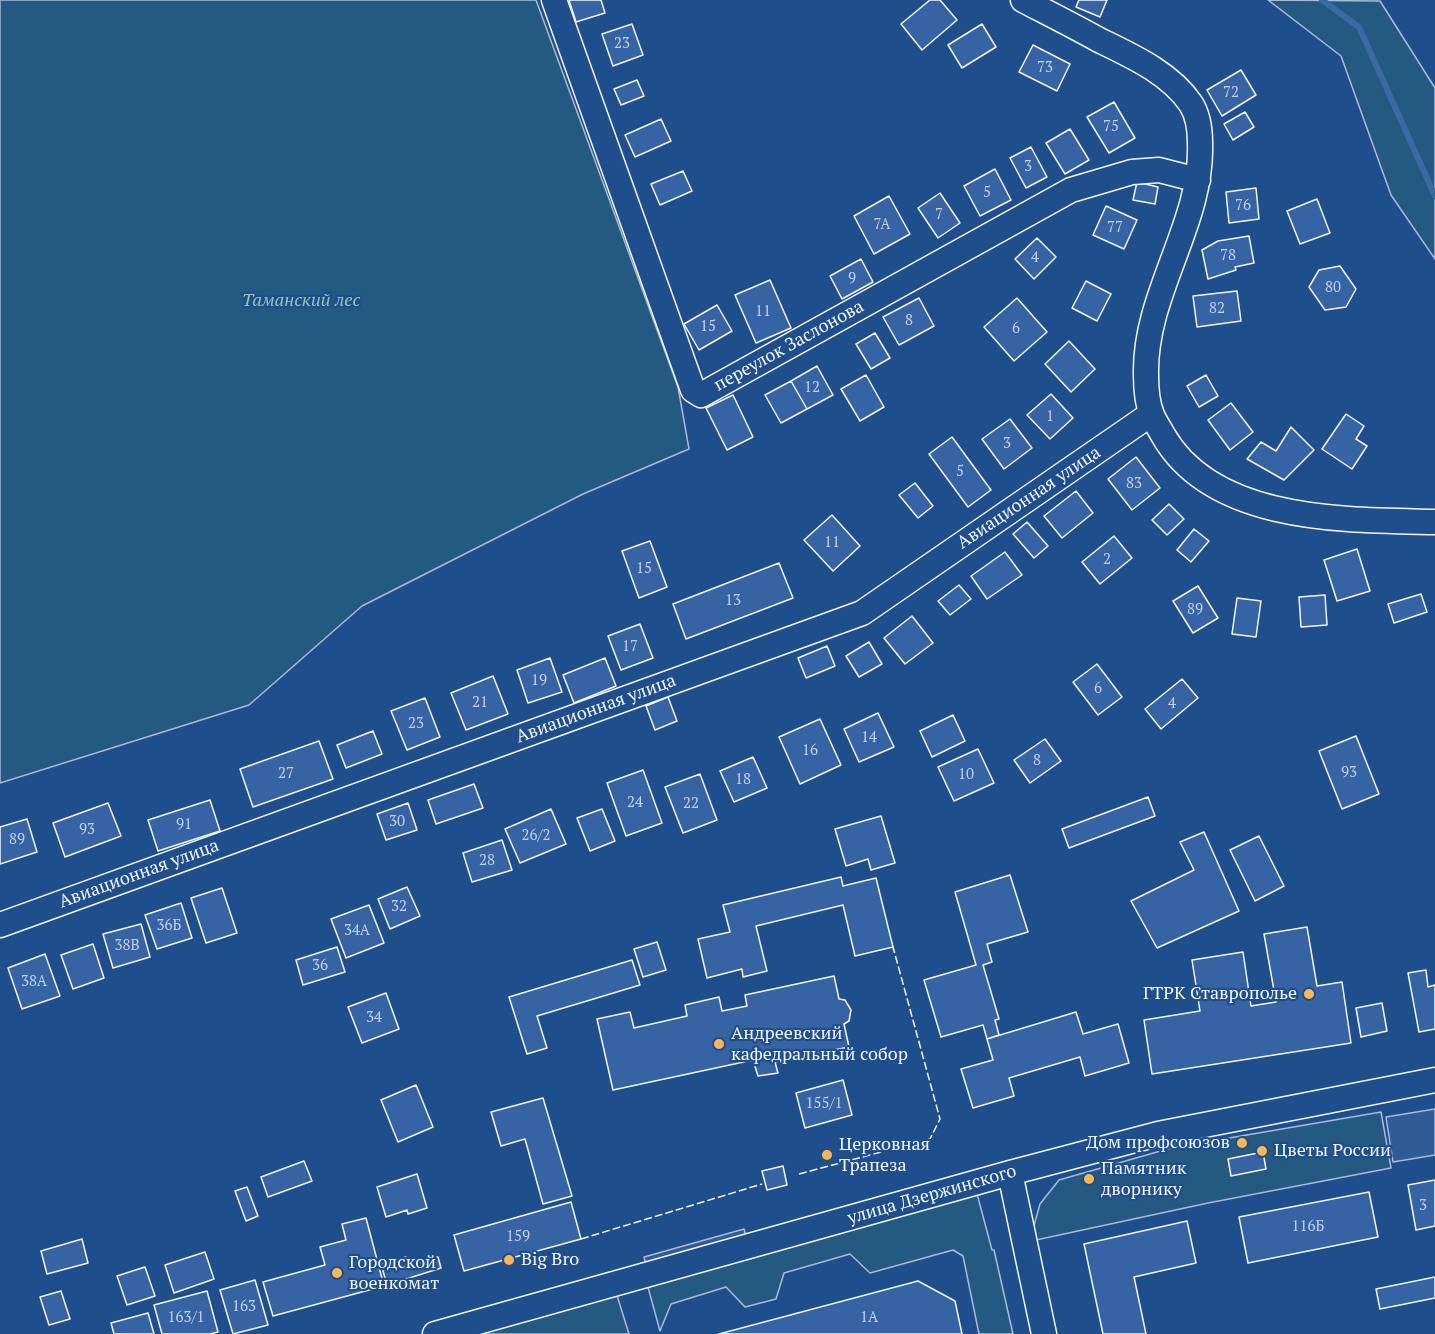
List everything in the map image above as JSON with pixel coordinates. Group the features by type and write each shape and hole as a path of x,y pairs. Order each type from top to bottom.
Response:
{"street":[{"name":"переулок Заслонова","path":"554,0 693,390 701,395 1071,190 1132,172 1159,170 1198,180"},
{"path":"1023,0 1152,68 1175,85 1192,105 1200,129 1201,158 1198,180 1191,207 1159,296 1145,363 1146,389 1151,414 1167,442 1189,467 1214,485 1246,501 1286,511 1332,517 1435,522"},
{"name":"Авиационная улица","path":"0,925 862,613 1151,414"},
{"name":"улица Дзержинского","path":"435,1334 1010,1173 1192,1126 1435,1080"},
{"path":"1010,1173 1044,1334"}],"green space":[{"name":"Таманский лес","path":"0,0 536,0 678,387 689,449 583,494 362,606 249,705 0,783"},
{"path":"1268,0 1380,1 1435,88 1435,259 1391,195 1341,56"},
{"path":"1381,1112 1391,1168 1208,1203 1036,1240 1033,1229 1040,1204 1059,1180 1171,1148"},
{"path":"976,1190 992,1250 994,1250 1013,1334 979,1334 963,1256 953,1250 870,1273 850,1254 784,1273 776,1299 745,1307 726,1287 671,1304 660,1331 646,1280"},
{"path":"615,1289 629,1334 458,1334"}],"shaded area":[{"path":"1435,1109 1435,1155 1393,1162 1386,1117"},
{"path":"744,1229 747,1240 647,1268 644,1257"}],"building":[{"path":"569,0 601,0 605,13 576,22"},
{"path":"930,0 940,0 957,20 922,50 901,24"},
{"path":"1079,0 1107,0 1100,17 1076,7"},
{"path":"632,24 643,55 613,66 602,34"},
{"path":"982,24 996,47 962,68 948,45"},
{"path":"1033,45 1070,64 1057,91 1019,72"},
{"path":"1241,70 1256,95 1222,116 1207,90"},
{"path":"637,80 644,96 621,105 614,89"},
{"path":"1114,102 1135,138 1109,153 1087,117"},
{"path":"1245,112 1254,127 1233,140 1224,124"},
{"path":"661,119 671,141 635,157 625,135"},
{"path":"1070,129 1089,160 1065,174 1046,143"},
{"path":"1031,147 1047,177 1026,188 1010,158"},
{"path":"995,169 1011,200 980,216 964,186"},
{"path":"683,171 692,191 660,205 651,184"},
{"path":"1137,182 1158,187 1155,204 1133,200"},
{"path":"1256,188 1259,219 1229,223 1226,192"},
{"path":"940,193 960,223 938,238 918,208"},
{"path":"889,196 910,234 874,254 854,216"},
{"path":"1317,199 1330,233 1300,244 1287,211"},
{"path":"1106,206 1137,220 1124,249 1093,235"},
{"path":"1249,236 1254,263 1235,267 1236,270 1208,279 1202,250 1218,241"},
{"path":"1037,238 1056,257 1034,279 1015,259"},
{"path":"861,259 873,282 842,299 830,276"},
{"path":"1340,266 1356,289 1346,307 1325,310 1309,287 1319,270"},
{"path":"770,280 791,328 756,343 735,295"},
{"path":"1086,281 1111,294 1097,321 1072,308"},
{"path":"1237,291 1241,321 1197,327 1193,296"},
{"path":"919,298 934,326 899,345 883,317"},
{"path":"1017,298 1047,332 1014,361 984,327"},
{"path":"717,305 732,331 699,350 684,324"},
{"path":"875,333 890,358 871,369 856,344"},
{"path":"1069,341 1095,369 1071,392 1045,364"},
{"path":"817,366 833,395 807,409 791,381"},
{"path":"866,375 884,407 860,421 841,389"},
{"path":"1206,375 1218,396 1199,407 1187,386"},
{"path":"791,381 807,409 781,423 765,395"},
{"path":"1051,394 1073,418 1050,439 1027,415"},
{"path":"733,395 753,437 727,450 706,408"},
{"path":"1231,403 1253,432 1230,450 1208,420"},
{"path":"1346,414 1364,426 1356,439 1367,446 1352,469 1322,449"},
{"path":"1010,419 1032,448 1004,469 982,439"},
{"path":"1291,427 1314,450 1284,480 1247,459 1261,442 1276,451"},
{"path":"952,437 991,490 968,507 929,454"},
{"path":"1136,457 1160,488 1132,510 1108,479"},
{"path":"915,483 933,506 918,518 899,495"},
{"path":"1076,491 1093,513 1062,538 1044,516"},
{"path":"1169,504 1184,519 1167,535 1152,520"},
{"path":"832,515 860,546 833,571 804,540"},
{"path":"1027,522 1048,546 1034,558 1013,534"},
{"path":"1194,529 1209,541 1191,562 1177,550"},
{"path":"1114,536 1132,558 1100,584 1082,562"},
{"path":"650,541 667,587 639,598 622,551"},
{"path":"1357,549 1370,591 1337,601 1324,560"},
{"path":"1005,552 1022,575 987,599 971,576"},
{"path":"779,563 793,598 686,639 673,604"},
{"path":"959,585 971,599 950,615 938,601"},
{"path":"1198,586 1218,618 1193,633 1173,601"},
{"path":"1421,594 1427,612 1394,623 1388,604"},
{"path":"1325,595 1327,625 1301,627 1299,597"},
{"path":"1237,598 1261,601 1256,637 1232,634"},
{"path":"912,616 933,643 905,664 884,638"},
{"path":"640,624 653,658 621,670 608,636"},
{"path":"869,642 882,664 859,677 846,656"},
{"path":"827,646 835,666 806,678 798,658"},
{"path":"550,658 562,692 528,703 517,670"},
{"path":"605,658 616,686 574,703 563,675"},
{"path":"1097,664 1122,697 1098,715 1073,682"},
{"path":"493,676 508,714 466,730 451,693"},
{"path":"1182,679 1198,698 1161,729 1145,709"},
{"path":"668,697 677,721 655,730 646,706"},
{"path":"425,698 440,737 407,750 391,711"},
{"path":"878,713 894,747 859,762 844,729"},
{"path":"953,715 965,741 932,757 920,731"},
{"path":"820,719 841,765 800,784 779,737"},
{"path":"373,731 382,754 346,768 337,745"},
{"path":"1356,736 1379,794 1342,809 1319,751"},
{"path":"1045,739 1061,761 1030,783 1014,760"},
{"path":"319,741 333,779 253,807 240,769"},
{"path":"978,749 994,783 954,801 938,767"},
{"path":"753,757 767,788 734,802 720,771"},
{"path":"643,770 662,823 626,836 607,783"},
{"path":"700,774 717,820 683,833 665,787"},
{"path":"474,784 483,808 436,824 428,800"},
{"path":"1148,797 1155,816 1069,848 1062,829"},
{"path":"210,800 220,831 158,851 148,820"},
{"path":"108,803 121,836 65,857 53,823"},
{"path":"408,803 417,830 386,840 377,814"},
{"path":"551,809 566,844 520,863 505,829"},
{"path":"602,809 615,841 590,851 577,818"},
{"path":"881,816 895,863 871,870 868,859 846,866 835,829"},
{"path":"27,819 37,852 0,864 0,827"},
{"path":"1204,832 1239,911 1157,948 1131,901 1194,870 1180,842"},
{"path":"1259,836 1284,886 1255,901 1230,850"},
{"path":"502,840 512,870 472,882 463,853"},
{"path":"1010,875 1028,932 987,944 992,962 983,965 999,1019 995,1020 999,1035 987,1039 983,1025 941,1037 924,980 976,965 955,892"},
{"path":"841,877 843,886 876,878 893,947 855,956 843,905 756,926 767,971 743,977 742,969 707,978 698,939 730,932 723,905"},
{"path":"407,887 420,916 390,929 378,899"},
{"path":"222,888 237,933 206,943 191,898"},
{"path":"181,903 192,938 157,949 145,915"},
{"path":"369,905 384,943 346,958 331,919"},
{"path":"141,924 150,957 113,968 103,934"},
{"name":"ГТРК Ставрополье","path":"1307,927 1317,986 1342,982 1351,1043 1152,1074 1144,1020 1200,1011 1192,960 1243,952 1251,1006 1276,1002 1264,934"},
{"path":"657,942 666,970 643,977 634,949"},
{"path":"93,944 104,978 73,989 61,955"},
{"path":"337,947 345,972 303,985 296,960"},
{"path":"45,954 60,996 22,1009 8,968"},
{"path":"632,960 640,985 537,1016 547,1048 527,1054 509,997"},
{"path":"1426,970 1428,987 1435,985 1435,1029 1419,1032 1408,973"},
{"path":"834,976 839,999 845,1000 851,1010 849,1021 844,1024 849,1047 775,1062 778,1073 758,1076 753,1060 613,1090 597,1019 630,1012 634,1028 687,1016 685,1005 719,997 722,1011 747,1006 745,995"},
{"path":"386,993 399,1029 362,1043 348,1007"},
{"path":"1382,1003 1387,1031 1361,1037 1356,1008"},
{"path":"1076,1012 1083,1034 1118,1024 1129,1063 1085,1076 1080,1057 1009,1078 1014,1096 973,1108 961,1069 993,1060 987,1039"},
{"path":"843,1080 852,1115 805,1128 796,1093"},
{"path":"416,1085 433,1127 398,1142 381,1100"},
{"path":"543,1098 572,1196 543,1204 525,1139 501,1146 491,1112"},
{"path":"1263,1152 1266,1169 1231,1176 1228,1159"},
{"path":"304,1161 312,1181 268,1197 261,1177"},
{"path":"783,1166 787,1185 767,1190 762,1171"},
{"path":"417,1174 427,1208 408,1214 407,1210 386,1217 377,1187"},
{"path":"1435,1180 1435,1226 1416,1230 1408,1185"},
{"path":"247,1187 258,1216 246,1221 235,1191"},
{"path":"1369,1192 1378,1237 1248,1263 1239,1217"},
{"path":"571,1202 581,1239 464,1271 454,1235"},
{"name":"Городской военкомат","path":"366,1218 384,1286 273,1316 263,1282 325,1265 320,1247 346,1240 342,1224"},
{"path":"1187,1221 1196,1263 1134,1277 1146,1334 1103,1334 1084,1244"},
{"path":"82,1239 88,1263 47,1274 41,1251"},
{"path":"205,1252 214,1279 174,1293 165,1265"},
{"path":"406,1257 409,1266 438,1257 441,1268 387,1285 381,1264"},
{"path":"145,1267 155,1296 127,1305 117,1276"},
{"path":"1435,1277 1435,1298 1380,1309 1376,1289"},
{"path":"255,1280 268,1325 233,1334 220,1290"},
{"path":"918,1281 955,1301 962,1334 719,1334"},
{"path":"61,1291 70,1319 49,1325 40,1297"},
{"path":"207,1291 218,1332 162,1334 154,1305"},
{"path":"148,1313 154,1334 114,1334 111,1323"}],"waterway":[{"path":"1322,0 1359,27 1435,196"}],"fence":[{"path":"799,1174 930,1139 940,1119 893,947"},
{"path":"581,1239 762,1184"}],"place":[{"name":"ГТРК Ставрополье","path":"1309,994"},
{"name":"Андреевский кафедральный собор","path":"719,1044"},
{"name":"Дом профсоюзов","path":"1242,1143"},
{"name":"Цветы России","path":"1262,1151"},
{"name":"Церковная Трапеза","path":"827,1155"},
{"name":"Памятник дворнику","path":"1089,1179"},
{"name":"Big Bro","path":"509,1260"},
{"name":"Городской военкомат","path":"337,1273"}]}
